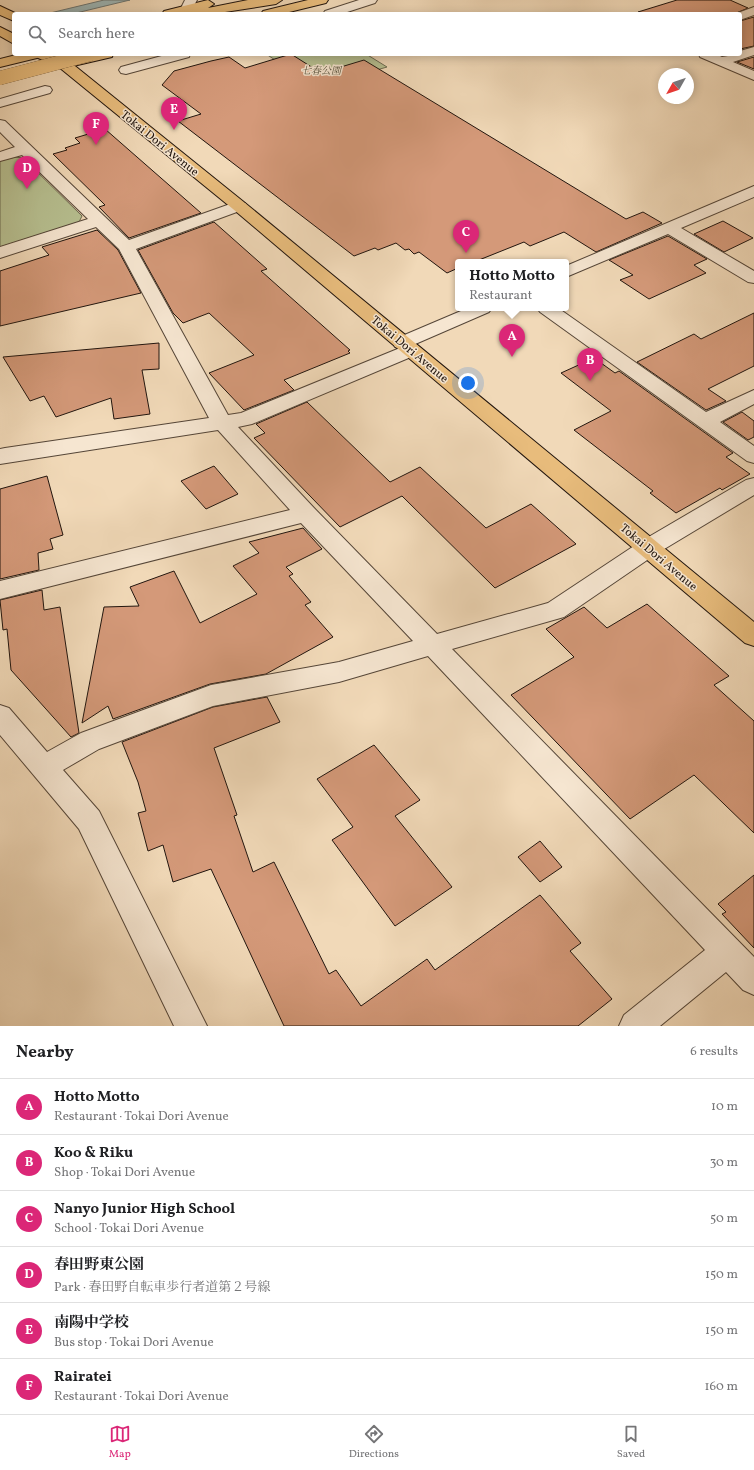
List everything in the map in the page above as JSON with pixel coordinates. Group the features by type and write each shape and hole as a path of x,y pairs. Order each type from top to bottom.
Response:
{"main road":[{"path":"177,12 225,0"},
{"path":"191,9 248,0"},
{"path":"191,9 276,0"},
{"path":"253,12 299,0"},
{"path":"274,12 322,0"},
{"path":"0,10 12,16"},
{"path":"0,31 12,39"},
{"path":"0,56 12,53"},
{"path":"0,63 28,56"},
{"name":"Tokai Dori Avenue","path":"50,56 64,59 754,636"},
{"path":"0,78 83,56"},
{"path":"0,72 64,59 90,56"},
{"path":"0,82 64,59"}],"street":[{"path":"335,12 371,0"},
{"path":"742,15 754,11"},
{"path":"742,55 754,51"},
{"path":"126,70 177,56"},
{"path":"710,56 754,76"},
{"path":"721,61 738,56"},
{"path":"0,103 45,90"},
{"path":"0,124 126,247 221,422 306,514 433,644 754,979"},
{"path":"0,157 25,149"},
{"path":"569,271 754,191"},
{"path":"126,247 239,206"},
{"path":"0,253 98,221"},
{"path":"669,228 754,278"},
{"path":"0,457 245,419 407,347 477,311"},
{"path":"550,311 754,456"},
{"path":"705,421 754,396"},
{"path":"44,768 90,741 211,696 339,672 556,610 648,548 754,485"},
{"path":"0,590 306,514"},
{"path":"2,723 44,768 89,820 191,1026"},
{"path":"636,1026 727,950"}],"green space":[{"name":"七春公園","path":"269,56 369,56 387,67 328,84 321,90"},
{"path":"15,157 23,158 82,216 79,222 0,247 0,161"}],"water":[{"path":"104,0 130,0 80,12 54,12"}],"building":[{"path":"677,0 730,0 748,8 739,12 638,12"},
{"path":"754,17 754,46 742,49 742,20"},
{"path":"284,56 294,56 321,73 364,60 626,219 643,212 662,223 596,252 564,232 530,246 524,242 482,259 455,259 455,269 447,273 419,252 414,254 409,249 405,250 396,243 378,250 375,248 354,256 178,121 201,114 162,85 174,71 229,57 245,68"},
{"path":"754,57 754,69 737,62"},
{"path":"105,129 201,213 129,238 99,207 105,205 53,154 67,150 65,148 80,143 75,138"},
{"path":"723,221 753,238 724,252 694,234"},
{"path":"214,222 267,269 261,271 350,350 348,351 350,353 284,380 294,390 244,410 209,373 254,355 209,313 183,323 173,313 138,250"},
{"path":"97,230 118,250 141,293 0,326 0,271 49,255 42,247"},
{"path":"668,236 707,259 694,265 706,273 649,299 620,280 633,275 609,260"},
{"path":"754,313 754,366 708,389 726,401 706,410 637,362 694,334 701,339"},
{"path":"159,343 159,369 142,370 150,414 114,419 111,398 56,417 44,396 30,401 3,357"},
{"path":"594,358 615,373 619,371 733,453 726,457 750,474 722,490 720,488 676,513 650,493 653,491 574,430 611,411 561,373"},
{"path":"307,402 390,482 420,467 486,528 531,504 576,544 495,588 402,496 340,527 254,438 265,433 256,424"},
{"path":"742,412 754,421 754,437 748,440 723,422"},
{"path":"214,466 238,494 206,509 181,481"},
{"path":"47,476 63,535 50,539 53,549 38,553 39,570 0,579 0,489"},
{"path":"303,528 322,549 286,567 293,574 289,576 311,602 305,605 333,637 266,674 210,684 113,719 108,706 82,723 104,607 139,606 130,587 174,571 200,623 257,594 233,566 259,553 249,542"},
{"path":"42,590 44,610 60,607 79,733 71,737 11,670 7,629 3,630 0,600"},
{"path":"647,604 729,676 714,685 754,721 754,833 694,775 630,819 511,695 574,657 546,629 584,607 607,628"},
{"path":"267,697 280,722 214,748 237,815 234,816 253,872 274,862 329,974 336,970 361,1006 427,959 435,970 540,895 581,943 570,951 612,999 578,1026 284,1026 211,869 173,882 163,845 148,851 138,813 146,811 138,782 122,742 213,707"},
{"path":"374,745 420,800 395,816 452,887 395,926 332,840 353,827 317,779"},
{"path":"540,841 562,867 540,882 518,857"},
{"path":"754,875 754,948 722,914 726,912 718,904"}],"place":[{"name":"南陽中学校","path":"174,130"},
{"name":"Rairatei","path":"96,145"},
{"name":"春田野東公園","path":"27,189"},
{"name":"Nanyo Junior High School","path":"466,253"},
{"name":"Hotto Motto","path":"512,357"},
{"name":"Koo & Riku","path":"590,381"}]}
